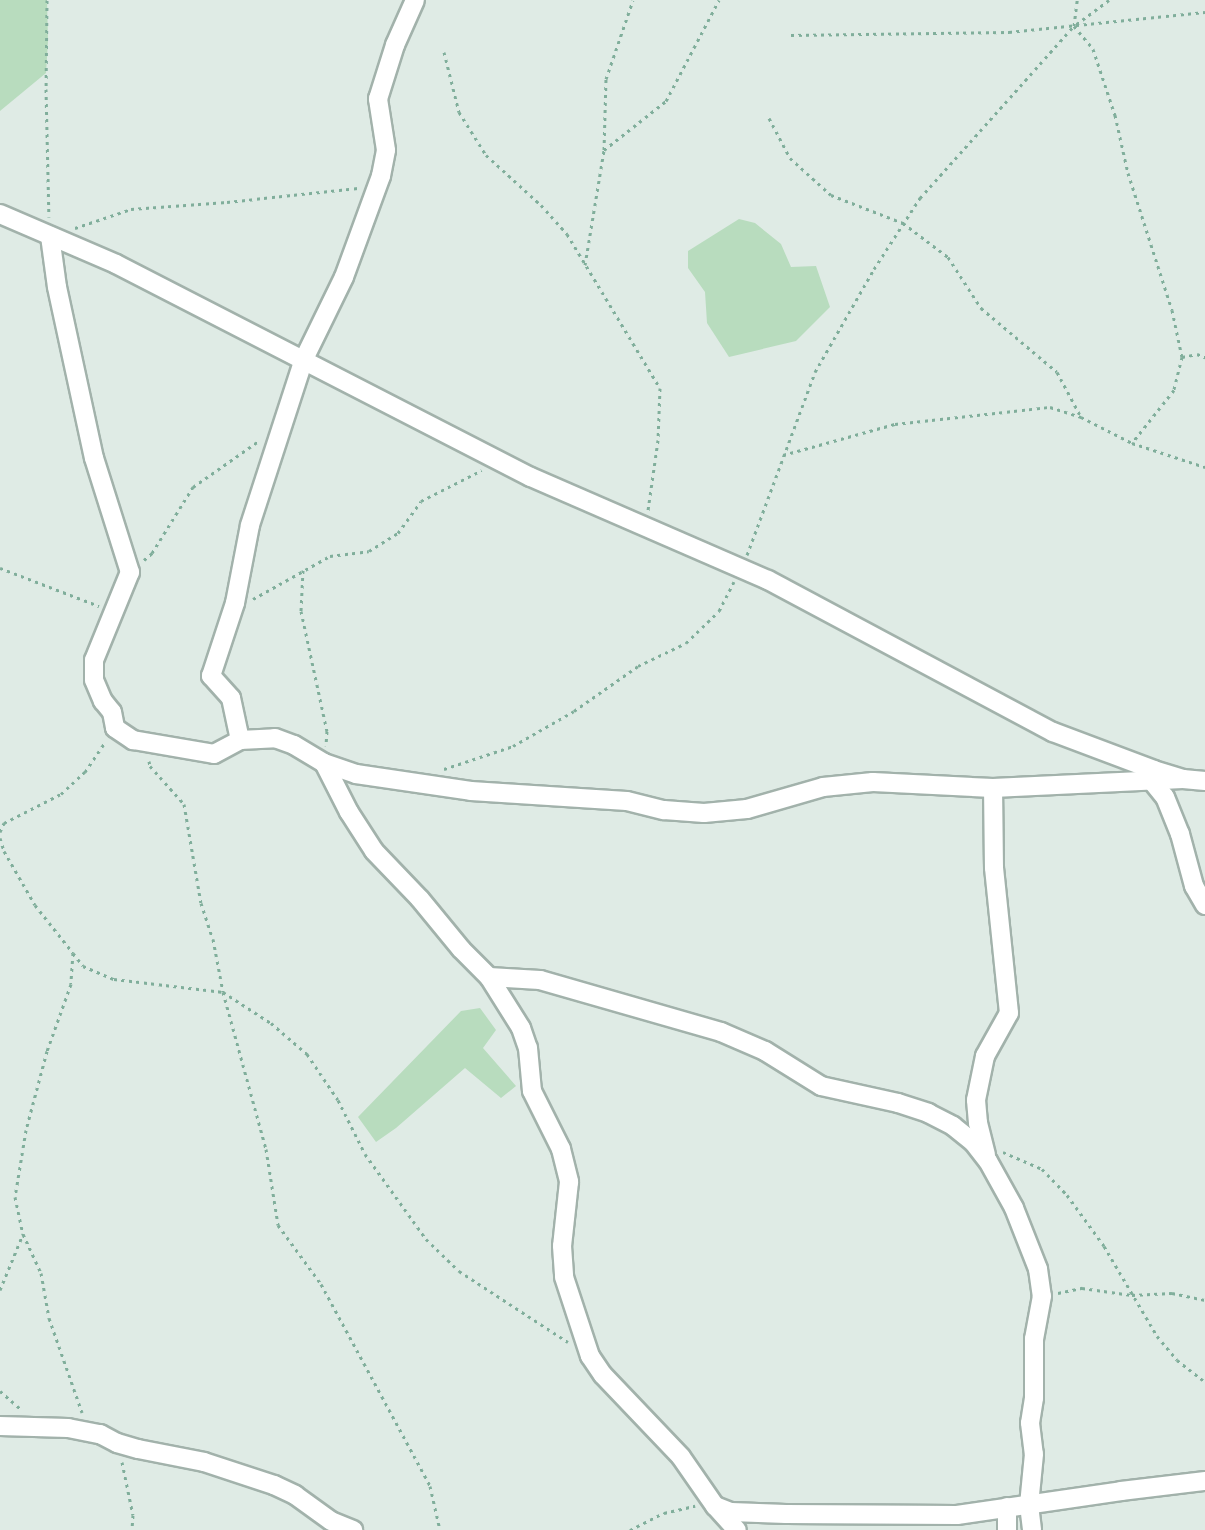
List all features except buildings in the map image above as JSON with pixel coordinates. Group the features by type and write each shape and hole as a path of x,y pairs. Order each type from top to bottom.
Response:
{"street":[{"path":"240,740 231,698 211,676 232,612 250,525 286,421 304,359 344,277 384,167 386,150 378,99 395,45 415,0"},
{"path":"0,214 116,264 500,461 741,568 1053,732 1183,779"},
{"path":"50,236 57,287 94,458 129,572 94,660 94,680 103,700 112,712 115,728 133,740 214,754 240,740 275,738 294,745 324,763 356,774 471,791 627,801 664,810 704,813 747,808 823,787 873,782 993,788 1153,779 1205,781"},
{"path":"1129,760 1153,779 1165,797 1180,834 1194,886 1205,905"},
{"path":"324,763 349,812 374,850 420,899 461,949 489,977 521,1028 528,1048 532,1091 561,1149 569,1182 562,1246 564,1277 590,1356 603,1375 681,1457 715,1506 737,1530"},
{"path":"993,788 993,868 1009,1013 986,1056 976,1100 982,1143 988,1161 1014,1208 1038,1269 1042,1296 1034,1339 1034,1398 1030,1423 1034,1454 1029,1505 1032,1530"},
{"path":"489,977 540,980 721,1032 765,1051 821,1086 898,1103 928,1113 960,1132 988,1161"},
{"path":"0,1426 68,1428 100,1434 117,1443 204,1462 274,1485 295,1495 331,1521 353,1530"},
{"path":"715,1506 731,1512 957,1515 1205,1481"},
{"path":"1006,1530 1007,1507"}],"path":[{"path":"47,0 46,89 50,236 131,209 376,187"},
{"path":"585,265 604,150 606,79 633,0"},
{"path":"604,150 666,101 719,0"},
{"path":"1077,0 1074,26 1093,49 1115,115 1128,174 1172,310 1182,357 1174,390 1132,443"},
{"path":"420,784 444,769 513,746 574,711 638,666 686,643 719,611 751,547 815,372 903,223 920,198 1074,26 1109,0"},
{"path":"791,35 1009,32 1205,12"},
{"path":"444,52 459,112 486,155 541,205 567,234 660,388 658,440 645,526"},
{"path":"769,118 790,158 831,195 903,223 948,257 981,309 1057,372 1081,417"},
{"path":"1182,357 1197,354 1205,357"},
{"path":"783,455 895,424 1050,407 1081,417 1132,443 1205,467"},
{"path":"129,572 152,553 193,487 286,421"},
{"path":"232,612 330,556 369,551 398,534 421,501 500,461"},
{"path":"0,568 112,611"},
{"path":"303,570 301,611 327,732 324,763"},
{"path":"0,832 4,823 61,794 85,772 115,728"},
{"path":"147,744 150,766 184,804 201,903 213,939 223,992 266,1149 278,1225 321,1284 430,1486 440,1530"},
{"path":"0,838 4,851 35,905 83,966 114,979 223,992 271,1023 307,1054 338,1100 365,1154 426,1239 459,1271 590,1356"},
{"path":"73,953 71,984 47,1051 19,1168 15,1197 23,1234 41,1273 49,1318 75,1398 83,1415 100,1434"},
{"path":"982,1143 1042,1169 1079,1212 1104,1246 1157,1336 1177,1360 1205,1382"},
{"path":"0,1290 23,1234"},
{"path":"1042,1296 1082,1288 1132,1295 1172,1293 1205,1300"},
{"path":"117,1443 128,1484 133,1515 132,1530"},
{"path":"630,1530 664,1513 686,1507 715,1506"}],"green space":[{"path":"0,0 47,0 48,41 46,73 0,111"},
{"path":"739,219 755,223 781,244 791,267 816,266 830,307 796,341 729,357 707,323 705,292 688,268 688,251"},
{"path":"480,1008 496,1030 483,1048 516,1086 501,1098 465,1068 396,1128 376,1142 358,1117 461,1011"}]}
